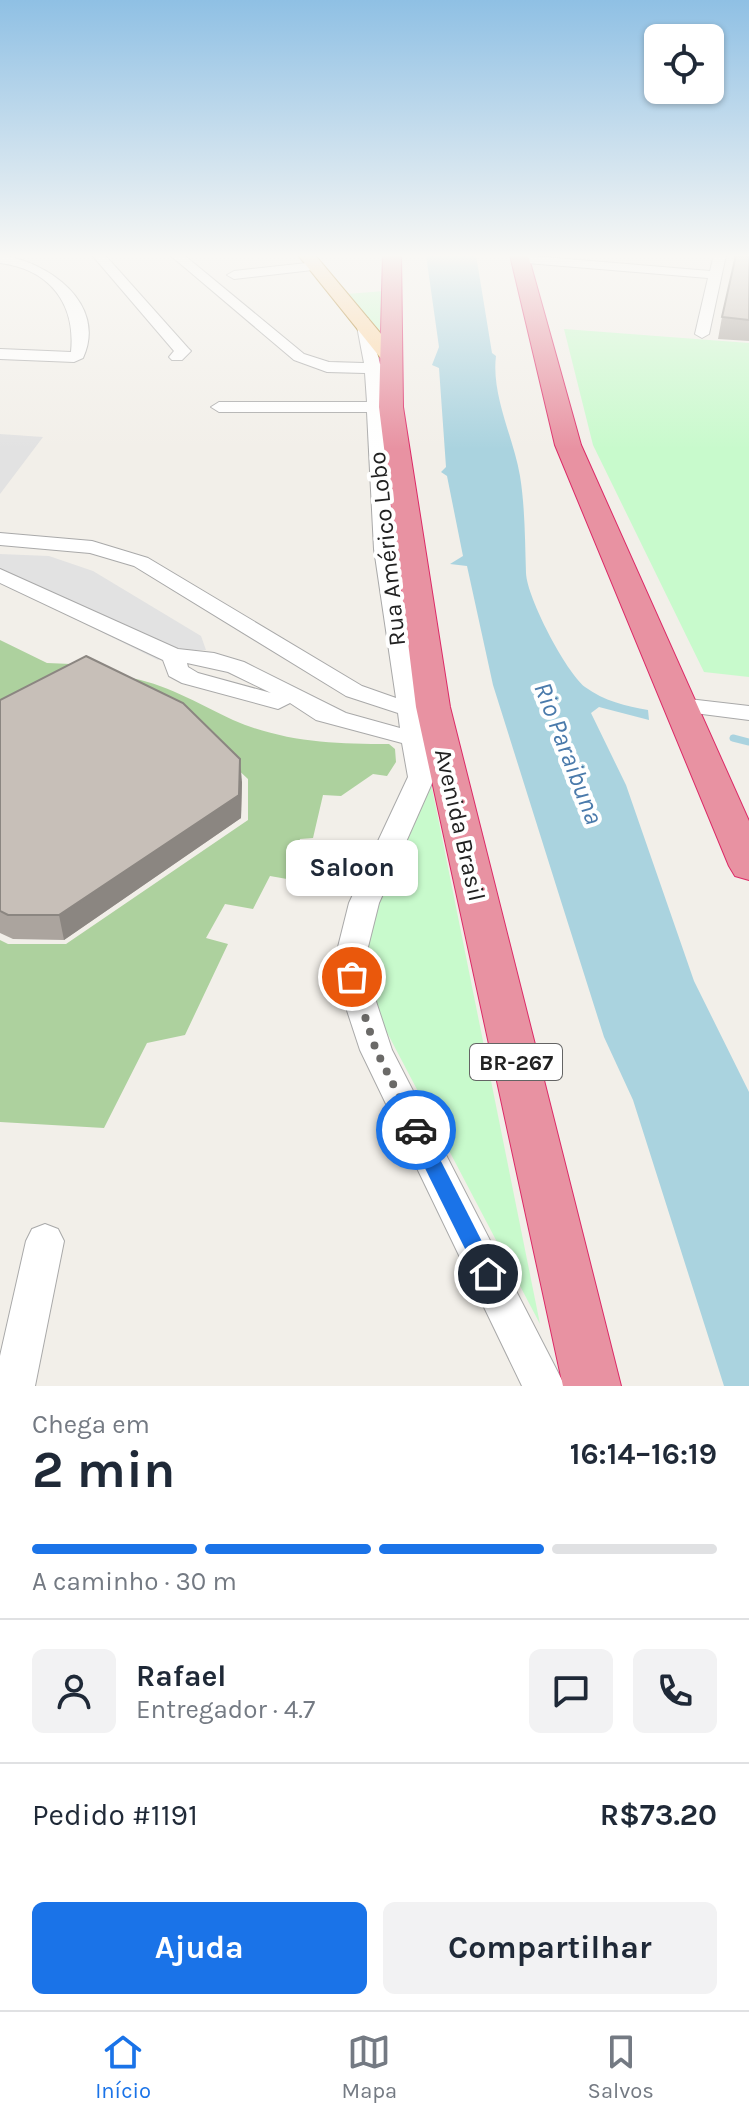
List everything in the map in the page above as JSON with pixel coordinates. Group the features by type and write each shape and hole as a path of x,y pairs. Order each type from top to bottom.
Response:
{"highway":[{"name":"Avenida Brasil","path":"387,320 382,407 425,733 592,1386"},
{"path":"536,320 568,445 680,705 737,811 749,864"}],"street":[{"path":"0,354 78,355 78,320"},
{"path":"155,320 183,351 177,357"},
{"path":"253,320 290,351 314,364 384,365 363,321"},
{"path":"702,334 705,320"},
{"path":"219,407 382,407"},
{"path":"0,539 92,547 141,562 425,733"},
{"path":"0,575 174,656 177,671 190,678 398,736 425,733"},
{"path":"680,705 749,713"},
{"path":"425,733 364,903 352,951 352,977 376,1050 544,1386"},
{"path":"14,1386 45,1241"}],"green space":[{"path":"370,320 384,320 384,335"},
{"path":"564,329 749,343 749,677 704,672 593,445"},
{"path":"0,640 47,663 71,664 0,715"},
{"path":"125,677 167,689 233,720 271,733 329,742 389,744 395,749 396,762 387,776 373,774 341,796 323,795 313,838 300,839 287,879 270,876 253,909 225,904 206,938 228,944 185,1035 147,1043 104,1128 0,1122 0,940 8,944 66,944 248,820 248,779 189,724"},
{"path":"429,773 540,1324 380,1019 364,967 371,915"}],"shaded area":[{"path":"0,434 43,437 0,494"},
{"path":"0,554 49,556 93,571 201,636 206,650 173,651 158,660 0,582"}],"water":[{"name":"Rio Paraibuna","path":"435,320 487,320 492,353 496,356 500,401 520,476 526,573 540,616 558,651 585,687 623,705 648,710 649,720 599,707 591,713 626,785 694,981 749,1092 749,1386 724,1386 633,1100 604,1037 493,685 467,566 450,564 463,556 447,476 441,472 446,467 439,368 432,365 439,347"}],"building":[{"path":"86,656 183,703 240,759 239,795 59,915 8,915 0,911 0,700"}],"waterway":[{"path":"733,738 749,742"}],"way so far":[{"path":"352,977 357,1000 376,1050 416,1130"}],"place":[{"name":"Saloon","path":"352,977"}],"route":[{"path":"416,1130 488,1274"}]}
